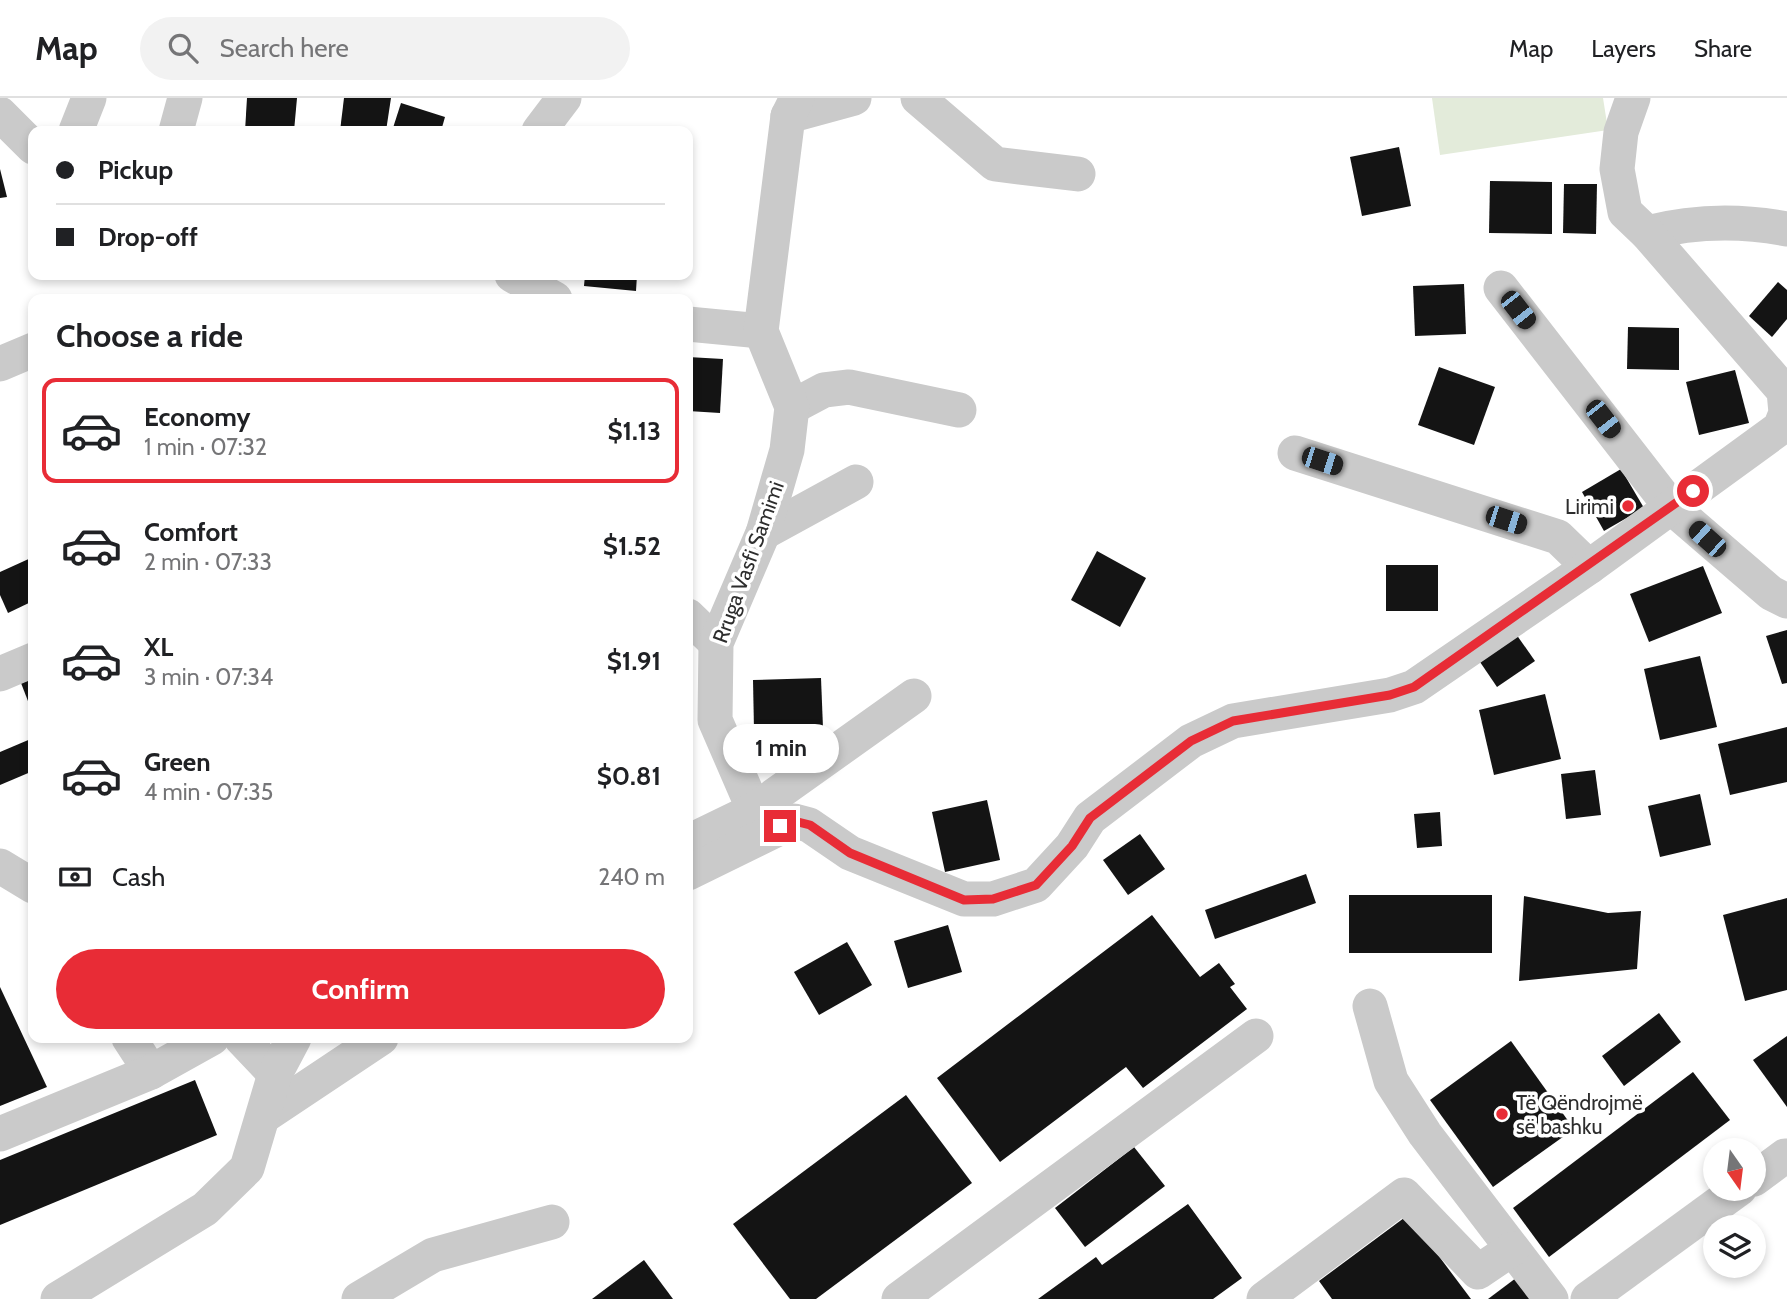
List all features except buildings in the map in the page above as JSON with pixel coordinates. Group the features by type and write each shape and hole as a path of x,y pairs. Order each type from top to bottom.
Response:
{"street":[{"path":"78,126 89,98"},
{"path":"177,126 185,98"},
{"path":"543,126 564,98"},
{"path":"792,107 854,98"},
{"path":"918,98 995,164 1079,174"},
{"path":"693,871 794,821 810,825 850,853 964,900 993,899 1036,885 1072,846 1090,818 1191,741 1233,721 1390,695 1414,687 1589,567 1780,428 1786,413 1784,391 1647,233 1625,212 1617,169 1621,132 1633,98"},
{"name":"Rruga Vasfi Samimi","path":"754,810 715,720 716,643 763,533 787,450 792,407 761,331 792,107"},
{"path":"0,114 28,142"},
{"path":"1647,233 1682,224 1706,223 1787,229"},
{"path":"521,280 546,294"},
{"path":"1501,288 1671,507 1771,593 1787,601"},
{"path":"693,324 761,331"},
{"path":"0,364 28,352"},
{"path":"792,407 824,390 849,387 959,410"},
{"path":"1295,453 1558,537 1589,567"},
{"path":"763,533 856,482"},
{"path":"693,621 716,643"},
{"path":"0,674 28,662"},
{"path":"693,840 754,810 914,696"},
{"path":"0,866 28,883"},
{"path":"1370,1006 1391,1081 1424,1133 1551,1299"},
{"path":"899,1299 1256,1036"},
{"path":"133,1043 151,1072"},
{"path":"0,1134 151,1072 203,1043"},
{"path":"246,1043 275,1074"},
{"path":"58,1299 205,1209 247,1168 275,1074 291,1043"},
{"path":"264,1116 374,1043"},
{"path":"1766,1170 1785,1156"},
{"path":"1264,1299 1404,1195 1478,1272 1513,1249"},
{"path":"1588,1299 1722,1201"},
{"path":"359,1299 433,1255 552,1222"}],"green space":[{"path":"1432,98 1603,98 1608,130 1440,155"}],"place":[{"name":"Lirimi","path":"1628,506"},
{"name":"Të Qëndrojmë së bashku","path":"1502,1114"}],"route":[{"path":"780,826 794,821 810,825 850,853 964,900 993,899 1036,885 1072,846 1090,818 1191,741 1233,721 1390,695 1414,687 1589,567 1693,491"}]}
